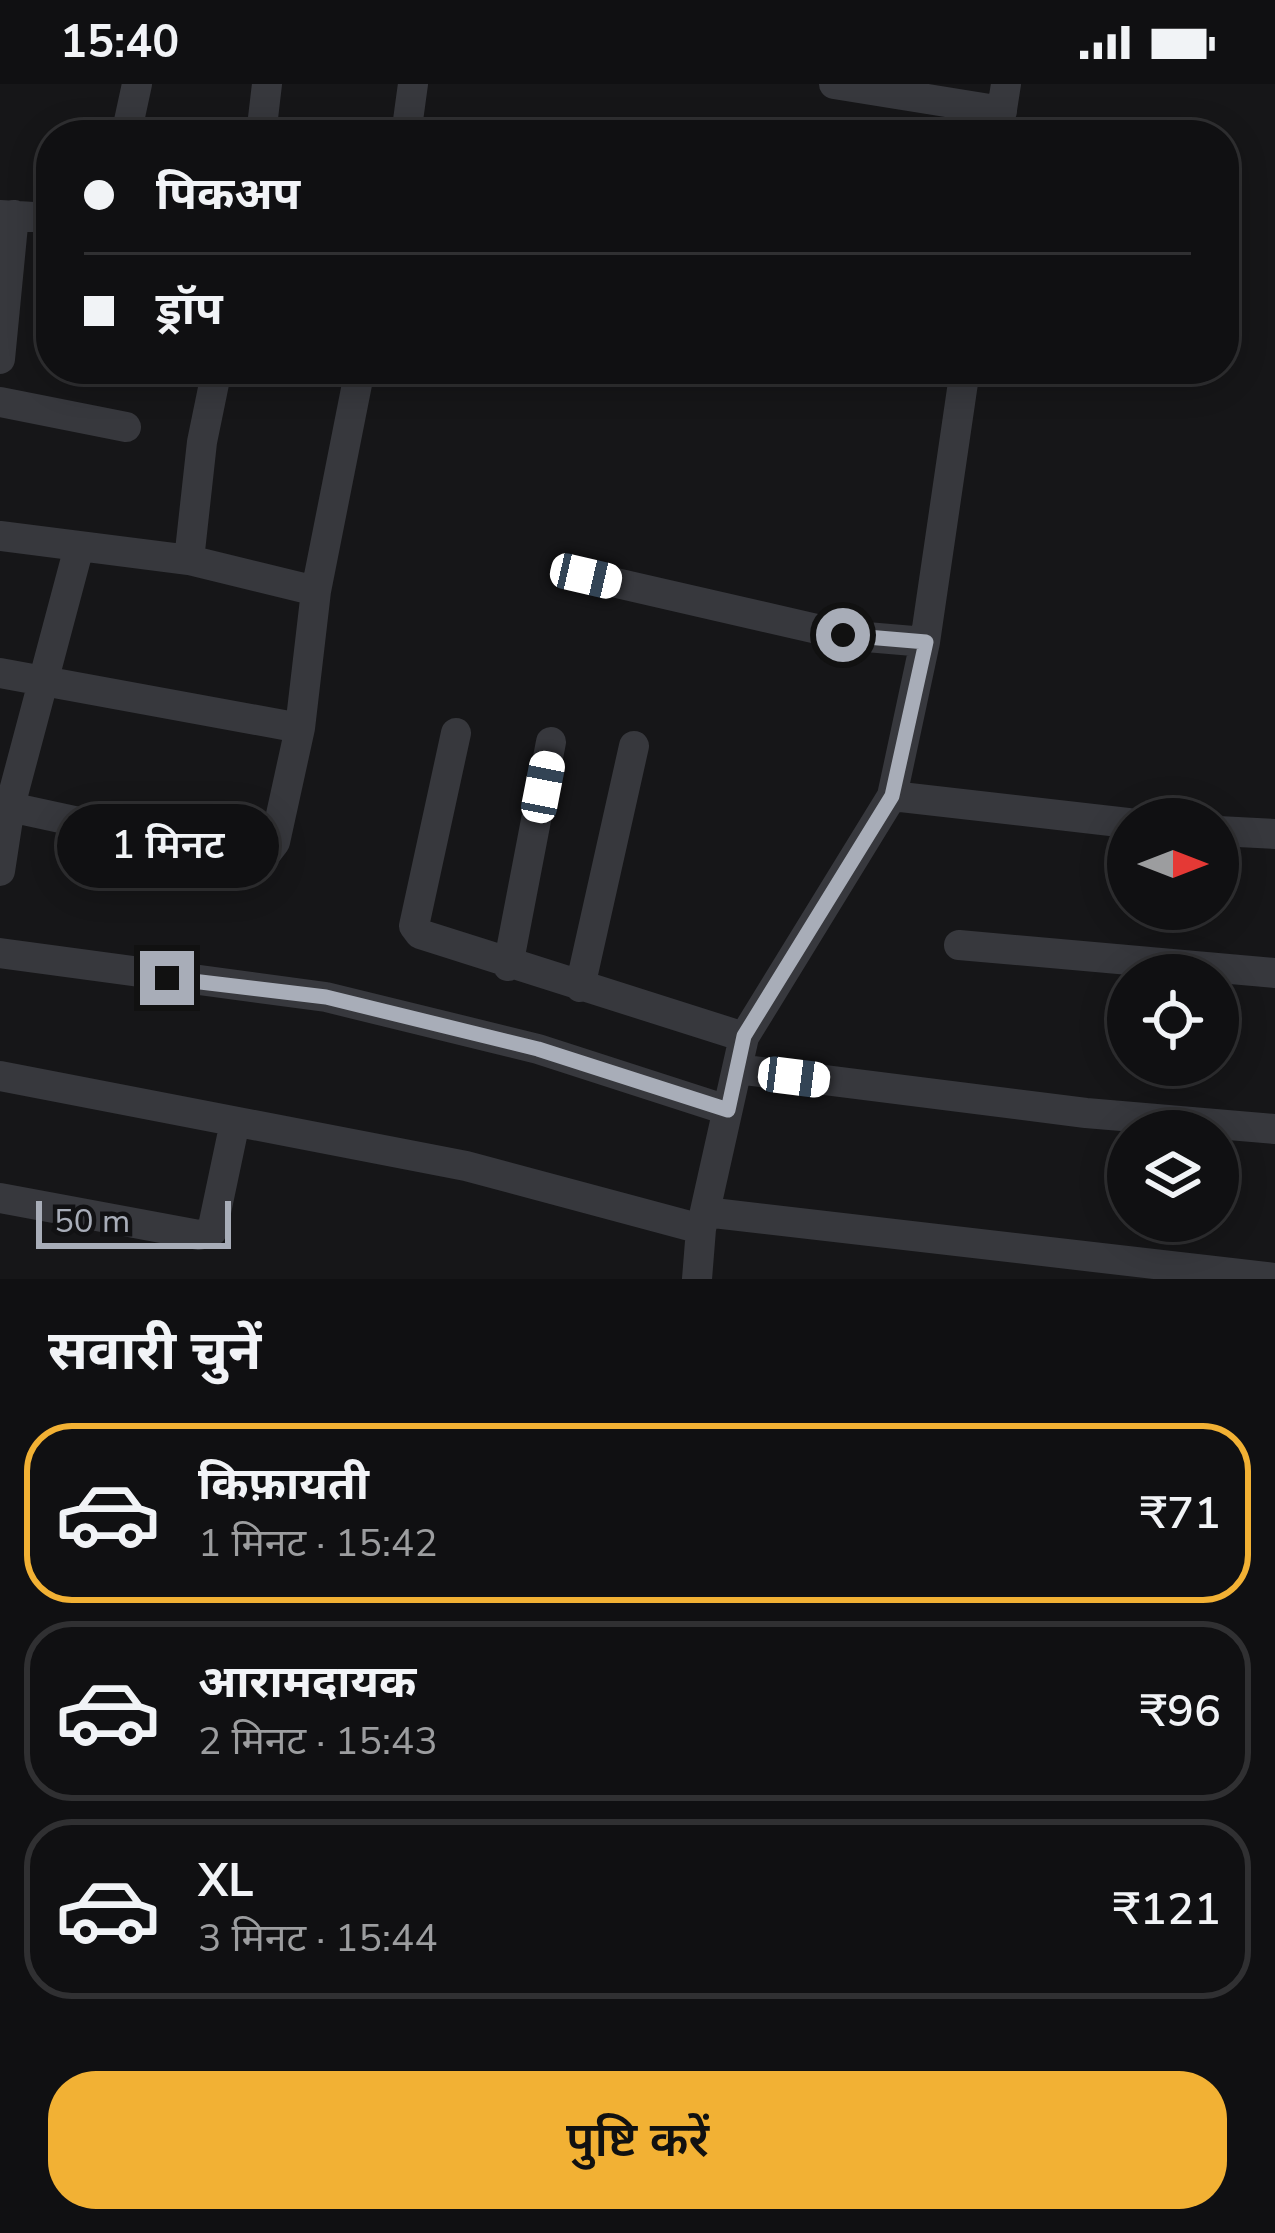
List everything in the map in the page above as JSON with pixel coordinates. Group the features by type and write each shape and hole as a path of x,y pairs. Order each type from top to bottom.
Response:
{"street":[{"path":"129,120 137,84"},
{"path":"263,120 267,84"},
{"path":"408,120 413,84"},
{"path":"834,84 1002,110"},
{"path":"0,359 7,215"},
{"path":"189,560 202,442 214,384"},
{"path":"5,806 245,857 265,855 275,842 300,728 316,591 357,384"},
{"path":"697,1279 703,1220 744,1036 892,796 926,642 963,384"},
{"path":"0,402 126,427"},
{"path":"0,536 189,560 316,591"},
{"path":"0,871 5,806 79,547"},
{"path":"586,576 843,635 926,642"},
{"path":"0,673 300,728"},
{"path":"456,733 414,926 427,940 744,1036"},
{"path":"508,966 551,742"},
{"path":"580,987 634,746"},
{"path":"892,796 1107,821"},
{"path":"1239,832 1275,834"},
{"path":"959,945 1275,973"},
{"path":"0,953 326,997 538,1049 728,1110"},
{"path":"737,1069 1086,1113 1275,1129"},
{"path":"0,1076 466,1166 703,1220 1275,1277"},
{"path":"0,1198 199,1235 212,1231 235,1122"}],"route":[{"path":"167,978 326,997 538,1049 728,1110 744,1036 892,796 926,642 843,635"}]}
